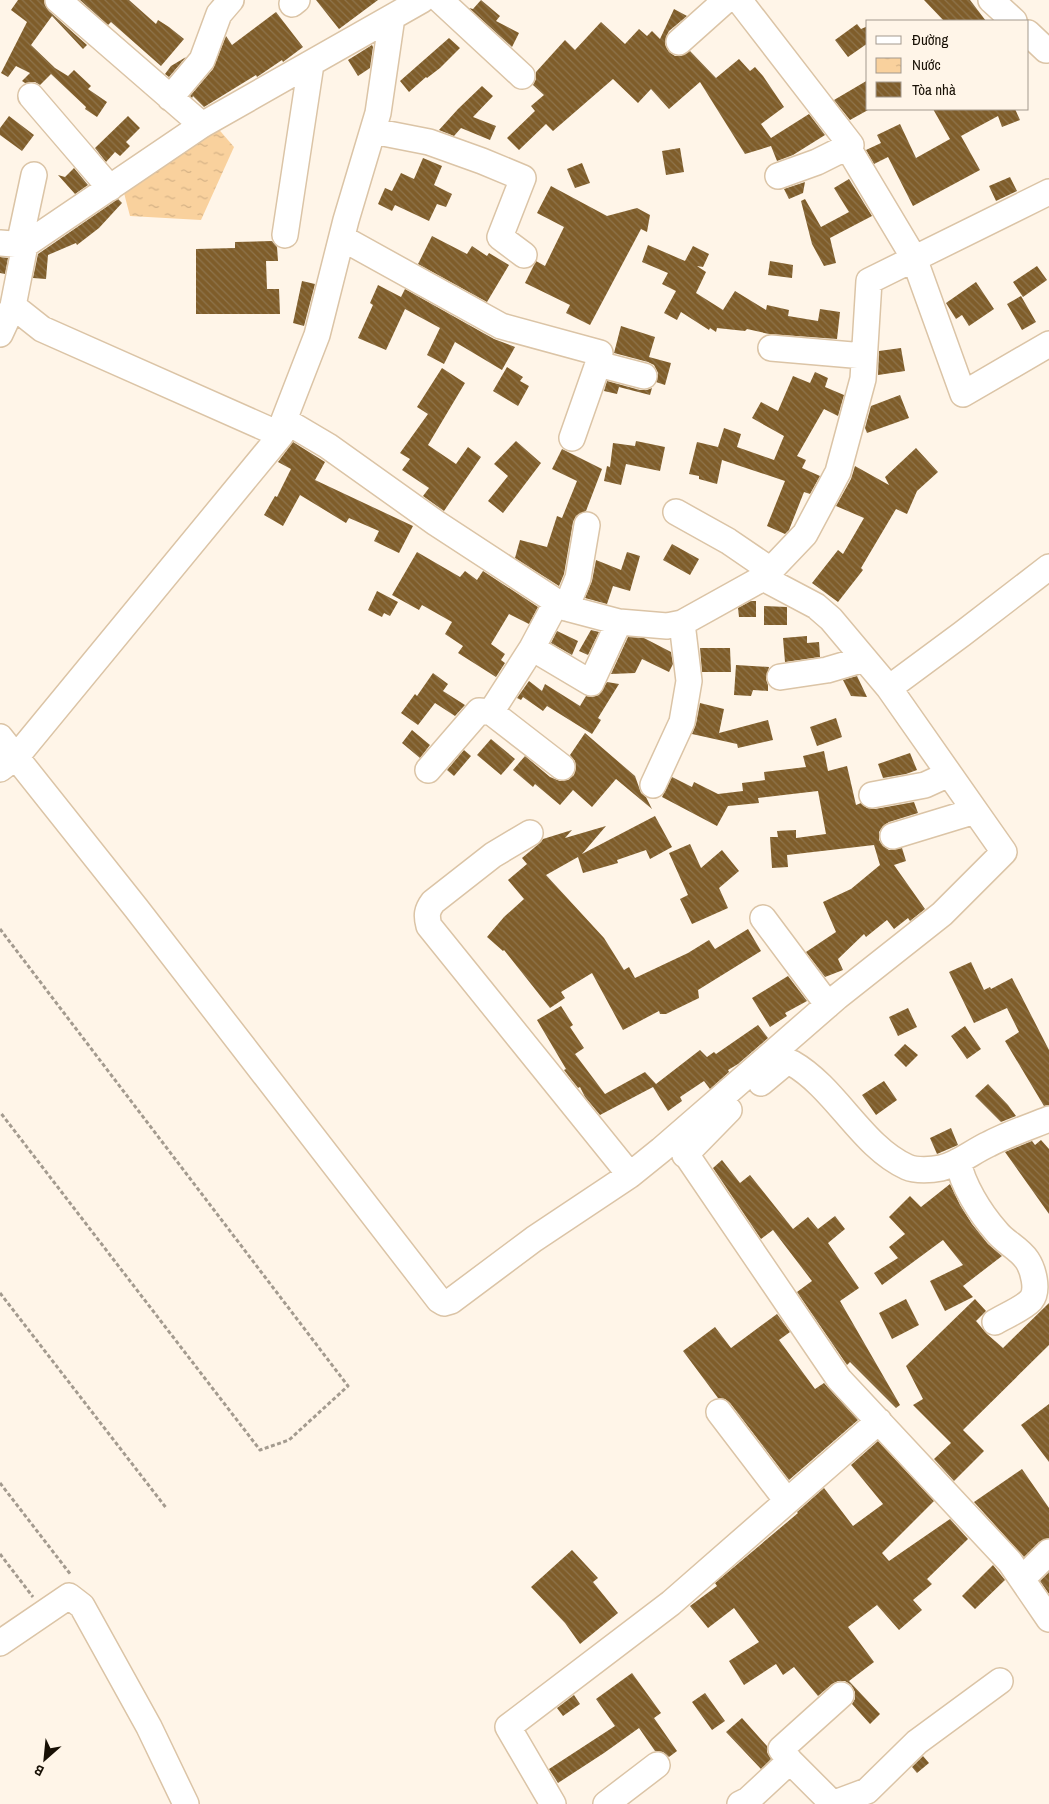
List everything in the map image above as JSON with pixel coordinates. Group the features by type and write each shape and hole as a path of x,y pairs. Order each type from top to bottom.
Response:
{"street":[{"path":"58,0 202,125"},
{"path":"170,98 202,60 219,14 231,0"},
{"path":"15,244 110,188 202,125 422,0"},
{"path":"440,0 522,76"},
{"path":"679,42 726,0"},
{"path":"739,0 851,145 850,151 914,258 963,394 1049,344"},
{"path":"991,0 1013,20"},
{"path":"9,763 282,428 317,335 342,238 378,113 392,17"},
{"path":"1029,34 1046,50"},
{"path":"284,235 310,64"},
{"path":"31,96 110,188"},
{"path":"373,131 429,142 523,178 500,236 524,255"},
{"path":"778,176 817,162 851,145"},
{"path":"0,334 13,306 15,244 34,175"},
{"path":"13,306 42,328 328,446 436,522 561,605 619,622 667,626 682,623 768,575 805,534 838,472 863,379 869,281 1049,192"},
{"path":"342,238 501,326 600,353 598,364 572,438"},
{"path":"771,348 864,356"},
{"path":"598,364 644,376"},
{"path":"0,736 9,763 440,1300 444,1303 451,1301 534,1240 630,1175 680,1146 783,1055 828,1004 942,914 1004,852 888,688 831,619 816,606 768,575 728,541 676,512"},
{"path":"491,712 578,578 587,525"},
{"path":"888,688 1049,567"},
{"path":"532,648 591,683 619,622"},
{"path":"653,786 682,722 689,681 682,623"},
{"path":"780,677 827,670 864,659"},
{"path":"428,770 478,711 491,712 562,767"},
{"path":"872,795 925,785 950,774"},
{"path":"893,836 975,811"},
{"path":"530,833 493,855 433,902 428,909 427,918 429,926 630,1175"},
{"path":"763,918 828,1004"},
{"path":"783,1055 813,1078 868,1137 890,1157 909,1168 942,1168 988,1144 1049,1119"},
{"path":"680,1146 838,1379 1010,1562 1049,1619"},
{"path":"958,1161 960,1175 974,1200 996,1232 1027,1259 1034,1278 1034,1293 1030,1300 995,1322"},
{"path":"719,1412 787,1501"},
{"path":"553,1804 508,1727 671,1602 879,1421"},
{"path":"1022,1579 1049,1552"},
{"path":"0,1642 69,1596 82,1606 150,1727 186,1804"},
{"path":"841,1695 781,1749 790,1762 833,1804 866,1791 917,1742 1000,1681"},
{"path":"740,1804 748,1800 790,1762"},
{"path":"606,1804 657,1764"}],"path":[{"path":"0,929 348,1386 289,1440 260,1450 0,1112"},
{"path":"0,1293 167,1509"},
{"path":"0,1483 71,1575"},
{"path":"0,1554 45,1612"}],"water":[{"path":"215,125 234,147 201,220 130,216 124,193"}],"building":[{"path":"18,0 44,0 49,11 87,45 83,49 52,16 31,45 55,68 68,76 74,70 91,86 88,89 107,102 97,117 85,109 86,107 51,74 40,85 35,82 25,83 22,81 30,73 16,66 8,77 1,73 27,22 11,10"},
{"path":"80,0 129,0 156,24 158,20 184,39 161,66 111,22 108,25"},
{"path":"316,0 378,0 339,29"},
{"path":"481,0 500,16 496,21 519,33 512,47 469,8 473,9"},
{"path":"924,0 970,0 985,20 943,20"},
{"path":"674,9 687,16 669,31 666,37 665,44 669,52 675,56 681,56 690,51 716,78 739,59 750,71 755,67 763,76 784,107 761,124 771,138 809,114 825,135 793,155 777,161 771,146 745,154 700,82 669,109 651,89 638,103 613,79 553,131 546,124 519,150 507,138 535,111 531,106 544,95 533,85 536,79 536,72 565,40 575,50 601,22 625,44 639,29 647,36 652,31 660,39"},
{"path":"276,12 303,47 283,62 282,60 257,77 256,75 204,107 193,96 192,98 190,96 213,69 226,36 232,45"},
{"path":"857,24 861,29 866,27 866,44 848,57 835,40"},
{"path":"449,38 460,48 440,68 409,92 400,81"},
{"path":"372,45 370,68 358,76 348,60"},
{"path":"186,57 169,77 165,74 171,66"},
{"path":"866,81 866,110 868,110 850,120 834,100"},
{"path":"482,86 493,96 473,117 496,126 490,140 461,128 454,136 439,130 458,109"},
{"path":"934,110 1015,110 1020,120 1002,127 998,116 961,136 980,170 913,206 888,157 874,164 866,150 881,143 877,135 900,124 916,158 950,139"},
{"path":"9,116 34,135 22,151 0,135 0,128"},
{"path":"128,116 140,128 126,142 130,146 120,156 115,152 106,162 95,148"},
{"path":"680,148 684,172 666,175 662,151"},
{"path":"423,158 442,166 434,185 452,194 446,207 437,204 429,221 395,205 392,211 378,204 385,188 392,191 401,173 414,179"},
{"path":"582,163 590,183 575,188 567,169"},
{"path":"74,168 88,185 75,194 58,175 65,177"},
{"path":"1010,177 1017,191 996,201 989,186"},
{"path":"849,179 872,216 830,238 836,263 824,266 812,244 801,201 805,199 821,227 849,212 834,188"},
{"path":"805,182 803,193 789,199 784,189"},
{"path":"551,186 607,216 637,208 650,215 647,232 641,229 590,325 566,313 570,305 525,283 536,261 545,266 564,227 537,213"},
{"path":"118,199 122,203 99,228 77,245 76,243 48,255 46,279 33,278 38,254"},
{"path":"432,236 467,254 472,246 487,256 489,253 509,265 487,302 418,264"},
{"path":"272,241 277,247 278,261 266,261 267,289 279,289 280,314 196,314 196,249 235,248 235,242"},
{"path":"648,245 685,261 693,246 709,254 703,267 697,266 706,272 696,293 723,310 735,291 766,310 767,305 789,310 788,316 818,321 820,309 840,312 837,339 769,334 747,329 745,331 717,328 716,332 710,328 709,330 681,312 677,320 664,313 676,291 662,284 668,273 642,262"},
{"path":"0,257 8,258 5,274 0,273"},
{"path":"770,261 793,265 792,278 768,275"},
{"path":"1037,266 1047,280 1023,297 1013,282"},
{"path":"302,281 315,284 304,326 293,323"},
{"path":"976,282 994,309 969,326 962,315 956,319 946,303"},
{"path":"378,285 401,297 405,289 494,339 515,347 502,370 455,342 444,364 427,355 440,328 405,309 386,350 358,338 373,305 370,303"},
{"path":"1021,296 1036,322 1022,330 1007,304"},
{"path":"621,326 655,337 649,357 671,363 665,385 656,382 658,373 654,365 614,353"},
{"path":"901,348 905,371 878,375 879,351"},
{"path":"507,367 523,377 520,381 529,386 518,406 493,391"},
{"path":"442,368 465,383 428,445 456,464 468,447 481,457 444,511 423,496 429,488 402,470 410,459 400,453 428,414 417,407"},
{"path":"815,372 828,378 825,387 844,395 838,416 824,409 797,456 806,460 802,468 820,476 810,494 804,492 789,530 785,534 767,526 785,481 722,460 717,484 689,474 697,442 718,447 724,428 741,434 737,447 774,460 784,436 752,418 761,402 778,411 793,376 810,383"},
{"path":"607,381 640,390 652,388 650,395 619,387 617,394 604,391"},
{"path":"900,395 909,418 867,433 865,428 871,406"},
{"path":"516,441 541,463 503,513 488,501 508,476 494,464"},
{"path":"636,441 665,447 660,471 626,464 621,485 604,481 607,466 610,467 613,443 635,446"},
{"path":"293,442 325,462 315,480 413,526 399,553 374,541 379,531 349,518 346,523 300,495 283,526 264,515 275,496 277,497 291,469 278,462"},
{"path":"916,448 938,472 917,491 907,514 896,509 861,568 863,570 838,602 812,583 838,550 843,554 864,518 836,506 851,479 855,466 889,485 885,477"},
{"path":"562,449 602,469 586,511 576,516 573,522 564,574 559,586 515,558 520,540 547,547 557,516 562,518 577,481 552,469"},
{"path":"672,544 699,559 690,575 663,560"},
{"path":"417,552 460,577 465,571 477,580 483,571 538,607 529,624 509,614 491,644 505,654 501,660 505,663 496,677 458,653 463,646 445,634 452,622 422,605 419,610 392,595"},
{"path":"627,552 640,556 630,591 613,586 607,604 585,598 592,581 596,560 621,570"},
{"path":"377,591 398,602 390,616 384,613 382,617 368,610"},
{"path":"751,601 756,601 756,617 739,617 738,608"},
{"path":"764,606 787,607 787,625 764,625"},
{"path":"591,630 599,632 588,655 579,651"},
{"path":"557,631 578,641 572,655 551,643"},
{"path":"807,636 807,643 819,642 820,657 785,662 783,638"},
{"path":"628,637 644,638 671,652 673,664 669,672 642,659 635,673 611,674"},
{"path":"700,648 730,648 731,672 702,672"},
{"path":"736,665 769,667 766,679 768,691 753,690 751,696 734,695"},
{"path":"433,673 448,684 443,691 465,705 455,716 435,703 418,725 401,713 415,694 417,696"},
{"path":"857,676 867,697 851,696 843,680"},
{"path":"529,681 542,691 545,684 580,706 586,696 599,695 607,682 619,684 598,718 601,720 592,734 547,706 543,711 523,697 521,700 517,698"},
{"path":"700,703 724,709 719,733 768,720 773,740 738,748 737,744 692,734"},
{"path":"836,718 842,737 817,746 810,727"},
{"path":"412,730 430,745 420,758 402,743"},
{"path":"585,733 635,776 641,793 646,797 652,809 616,779 592,807 573,790 560,805 535,784 533,787 513,770 525,756 550,777 560,781 568,780 574,775 576,768 575,761 570,755"},
{"path":"491,739 515,759 501,775 477,755"},
{"path":"464,750 471,756 454,776 447,770"},
{"path":"824,751 828,771 847,766 856,805 861,803 867,808 875,809 914,802 918,813 889,822 883,826 879,832 879,840 889,850 902,848 906,861 894,865 925,909 910,921 908,918 894,929 887,920 866,937 864,934 838,959 843,970 825,977 806,952 836,932 823,902 851,889 880,865 874,845 787,855 788,867 772,868 770,837 778,837 777,831 796,830 796,838 826,834 818,791 758,798 759,803 728,806 717,826 662,797 672,777 692,787 694,782 718,794 743,791 742,783 765,780 764,772 806,767 803,756"},
{"path":"910,753 917,770 883,778 878,764"},
{"path":"655,816 672,847 650,859 646,850 617,860 618,863 583,873 578,857 546,875 604,938 624,970 629,967 635,978 688,953 709,940 715,949 748,929 761,951 698,990 699,998 666,1014 660,1014 659,1011 623,1030 592,973 561,992 565,998 550,1008 504,950 487,937 504,917 524,899 508,880 527,864 522,858 543,839 572,830 565,838 606,826 582,854"},
{"path":"690,844 701,868 722,850 739,871 719,888 728,908 692,924 680,899 688,895 669,853"},
{"path":"971,962 984,990 990,987 991,989 1012,978 1049,1050 1049,1105 1044,1106 1005,1041 1019,1032 1007,1008 974,1023 949,972"},
{"path":"788,976 807,1001 785,1013 787,1016 770,1027 752,998"},
{"path":"561,1006 573,1025 570,1027 584,1048 575,1054 605,1094 645,1072 656,1084 700,1050 707,1057 714,1052 716,1054 758,1025 768,1038 738,1064 728,1070 729,1072 710,1089 704,1081 680,1097 682,1101 668,1111 653,1087 600,1115 585,1097 580,1087 578,1088 564,1070 566,1069 537,1020"},
{"path":"908,1008 917,1027 898,1036 889,1017"},
{"path":"965,1026 981,1049 967,1059 951,1036"},
{"path":"905,1044 918,1055 906,1067 894,1055"},
{"path":"884,1081 897,1100 876,1115 862,1095"},
{"path":"988,1084 1016,1116 1001,1122 975,1096"},
{"path":"951,1128 958,1145 937,1154 930,1138"},
{"path":"1041,1140 1049,1149 1049,1214 1005,1152 1032,1141 1035,1145"},
{"path":"722,1160 740,1183 750,1175 793,1229 808,1217 818,1229 835,1216 845,1229 828,1243 859,1288 840,1301 900,1405 896,1408 850,1362 847,1365 797,1292 812,1281 773,1230 761,1239 713,1168"},
{"path":"950,1184 972,1224 988,1244 1002,1256 963,1286 973,1297 945,1311 930,1281 963,1265 943,1240 882,1285 874,1273 898,1258 889,1247 905,1234 889,1217 910,1196 921,1207"},
{"path":"906,1299 919,1325 892,1339 879,1313"},
{"path":"975,1299 986,1311 976,1321 1003,1348 1049,1303 1049,1345 963,1430 984,1451 954,1481 934,1459 951,1443 913,1405 923,1399 906,1366"},
{"path":"777,1314 790,1332 779,1340 815,1389 824,1383 858,1420 789,1480 730,1403 725,1399 718,1398 683,1351 715,1327 731,1348"},
{"path":"1049,1404 1049,1462 1021,1425"},
{"path":"878,1441 934,1501 882,1553 889,1561 950,1519 968,1539 927,1579 932,1584 913,1600 922,1610 899,1630 877,1605 848,1627 874,1662 849,1681 880,1714 870,1724 852,1704 855,1699 855,1692 851,1685 845,1681 838,1681 832,1684 818,1696 794,1667 783,1675 776,1664 744,1685 729,1661 759,1642 734,1608 708,1628 690,1606 717,1586 715,1583 798,1513 824,1488 853,1526 883,1504 851,1465"},
{"path":"1022,1469 1049,1508 1049,1538 1039,1542 1024,1557 974,1502"},
{"path":"572,1550 598,1578 593,1582 618,1613 580,1644 565,1623 531,1587"},
{"path":"993,1565 1005,1580 975,1609 962,1596"},
{"path":"1049,1572 1049,1594 1040,1581"},
{"path":"632,1673 661,1713 654,1718 677,1751 669,1757 663,1752 655,1751 639,1728 558,1783 549,1769 615,1726 596,1699"},
{"path":"705,1693 725,1721 712,1730 692,1702"},
{"path":"574,1695 580,1704 563,1716 557,1708"},
{"path":"742,1718 767,1746 767,1752 771,1759 761,1769 726,1732"},
{"path":"923,1756 929,1763 917,1773 912,1767"}]}
